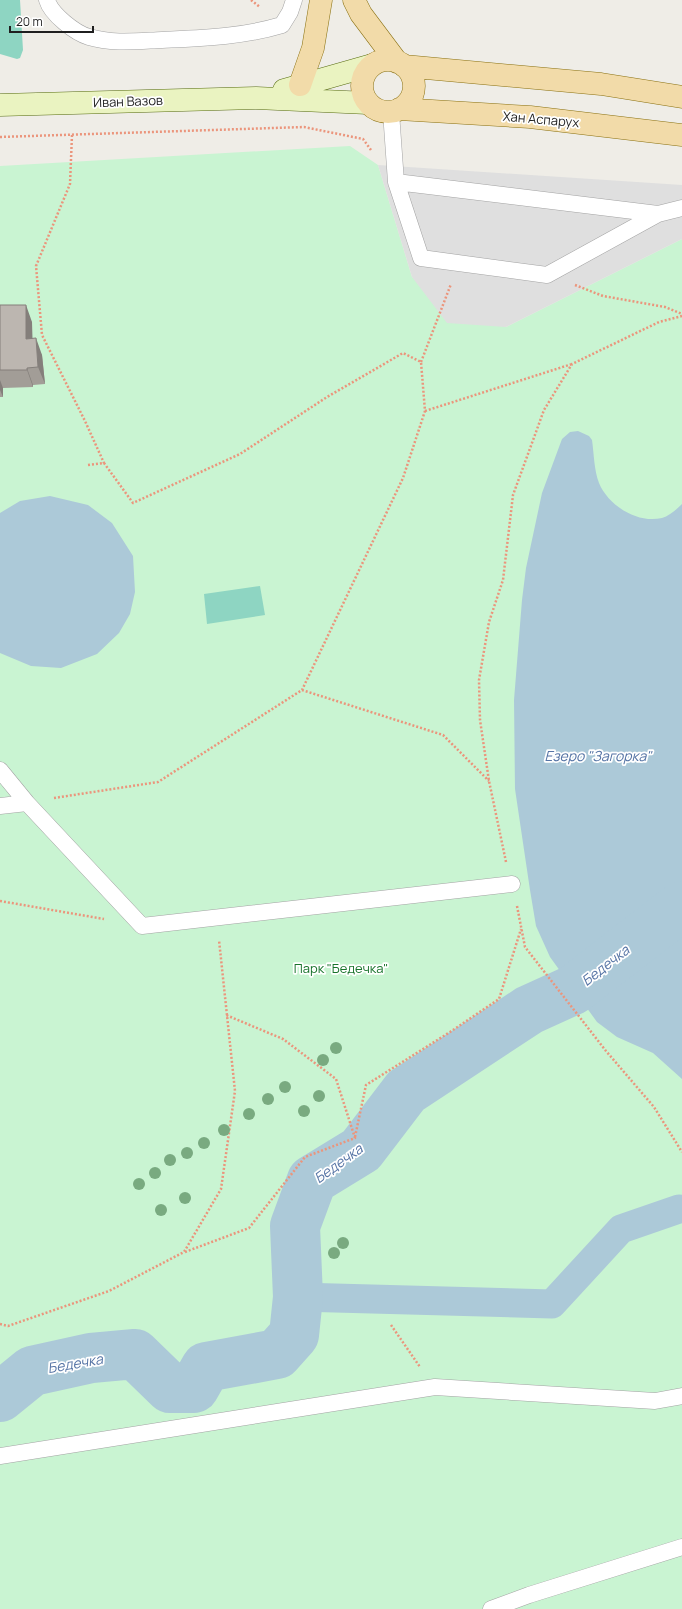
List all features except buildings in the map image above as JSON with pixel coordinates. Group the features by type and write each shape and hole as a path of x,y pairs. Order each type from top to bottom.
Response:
{"main road":[{"path":"300,86 313,48 321,0"},
{"path":"357,7 387,64 413,80 413,89 406,104 395,110 383,112 368,103 362,88 366,71 387,64 601,84 682,97"},
{"name":"Иван Вазов","path":"256,98 387,64"},
{"name":"Иван Вазов","path":"0,105 256,98 368,103"},
{"name":"Хан Аспарух","path":"395,110 530,116 682,135"}],"lane":[{"path":"47,0 65,24 89,37 123,42 231,37 260,32 282,25 290,12 294,0"},
{"path":"395,110 396,182 421,258 547,275 658,214 682,208"},
{"path":"396,182 658,214"},
{"path":"0,770 27,802 142,926 218,919 512,884"},
{"path":"0,806 27,802"},
{"path":"0,1456 434,1387 655,1401 682,1396"},
{"path":"491,1609 529,1595 682,1548"}],"path":[{"path":"0,138 304,127 363,139 372,152"},
{"path":"72,136 70,184 36,266 42,335 86,421 104,463 133,503 240,454 327,397 403,353 421,362"},
{"path":"27,802 158,782 302,690 403,478 425,412 421,362 459,263"},
{"path":"547,275 603,296 664,307 682,315"},
{"path":"425,412 572,364 659,322 682,315"},
{"path":"572,364 544,410 513,495 503,580 488,622 479,680 480,720 490,781 525,947 606,1051 654,1107 682,1152"},
{"path":"88,465 104,463"},
{"path":"302,690 443,735 490,781"},
{"path":"0,901 105,920"},
{"path":"184,1252 221,1189 235,1091 226,1015 218,919"},
{"path":"355,1138 366,1085 450,1032 499,998 521,928"},
{"path":"226,1015 283,1039 336,1079 355,1138"},
{"path":"0,1324 8,1326 109,1291 184,1252 249,1228 306,1157 355,1138"},
{"path":"391,1325 434,1387"}],"green space":[{"path":"0,0 20,0 23,50 20,58 17,59 0,54"},
{"name":"Парк \"Бедечка\"","path":"350,146 378,165 412,277 506,327 682,239 682,1609 0,1609 0,166"},
{"path":"260,586 265,615 207,624 204,594"}],"shaded area":[{"path":"378,165 682,185 682,239 506,327 447,323 412,277"}],"water":[{"name":"Езеро \"Загорка\"","path":"578,431 589,436 592,440 597,478 603,491 609,499 624,511 643,518 662,518 675,511 682,504 682,1079 653,1053 617,1037 597,1022 550,957 536,926 530,890 515,789 514,700 522,600 526,568 542,493 562,439 570,432"},
{"path":"50,496 88,505 112,523 133,556 135,592 130,614 119,633 97,654 61,668 31,666 0,653 0,513 20,501"}],"waterway":[{"name":"Бедечка","path":"0,1397 32,1371 91,1358 135,1354 170,1388 194,1388 206,1367 277,1354 294,1335 298,1297 295,1226 312,1180 361,1150 406,1091 529,1010 573,990 682,906"},
{"path":"298,1297 552,1304 621,1229 679,1209"}]}
